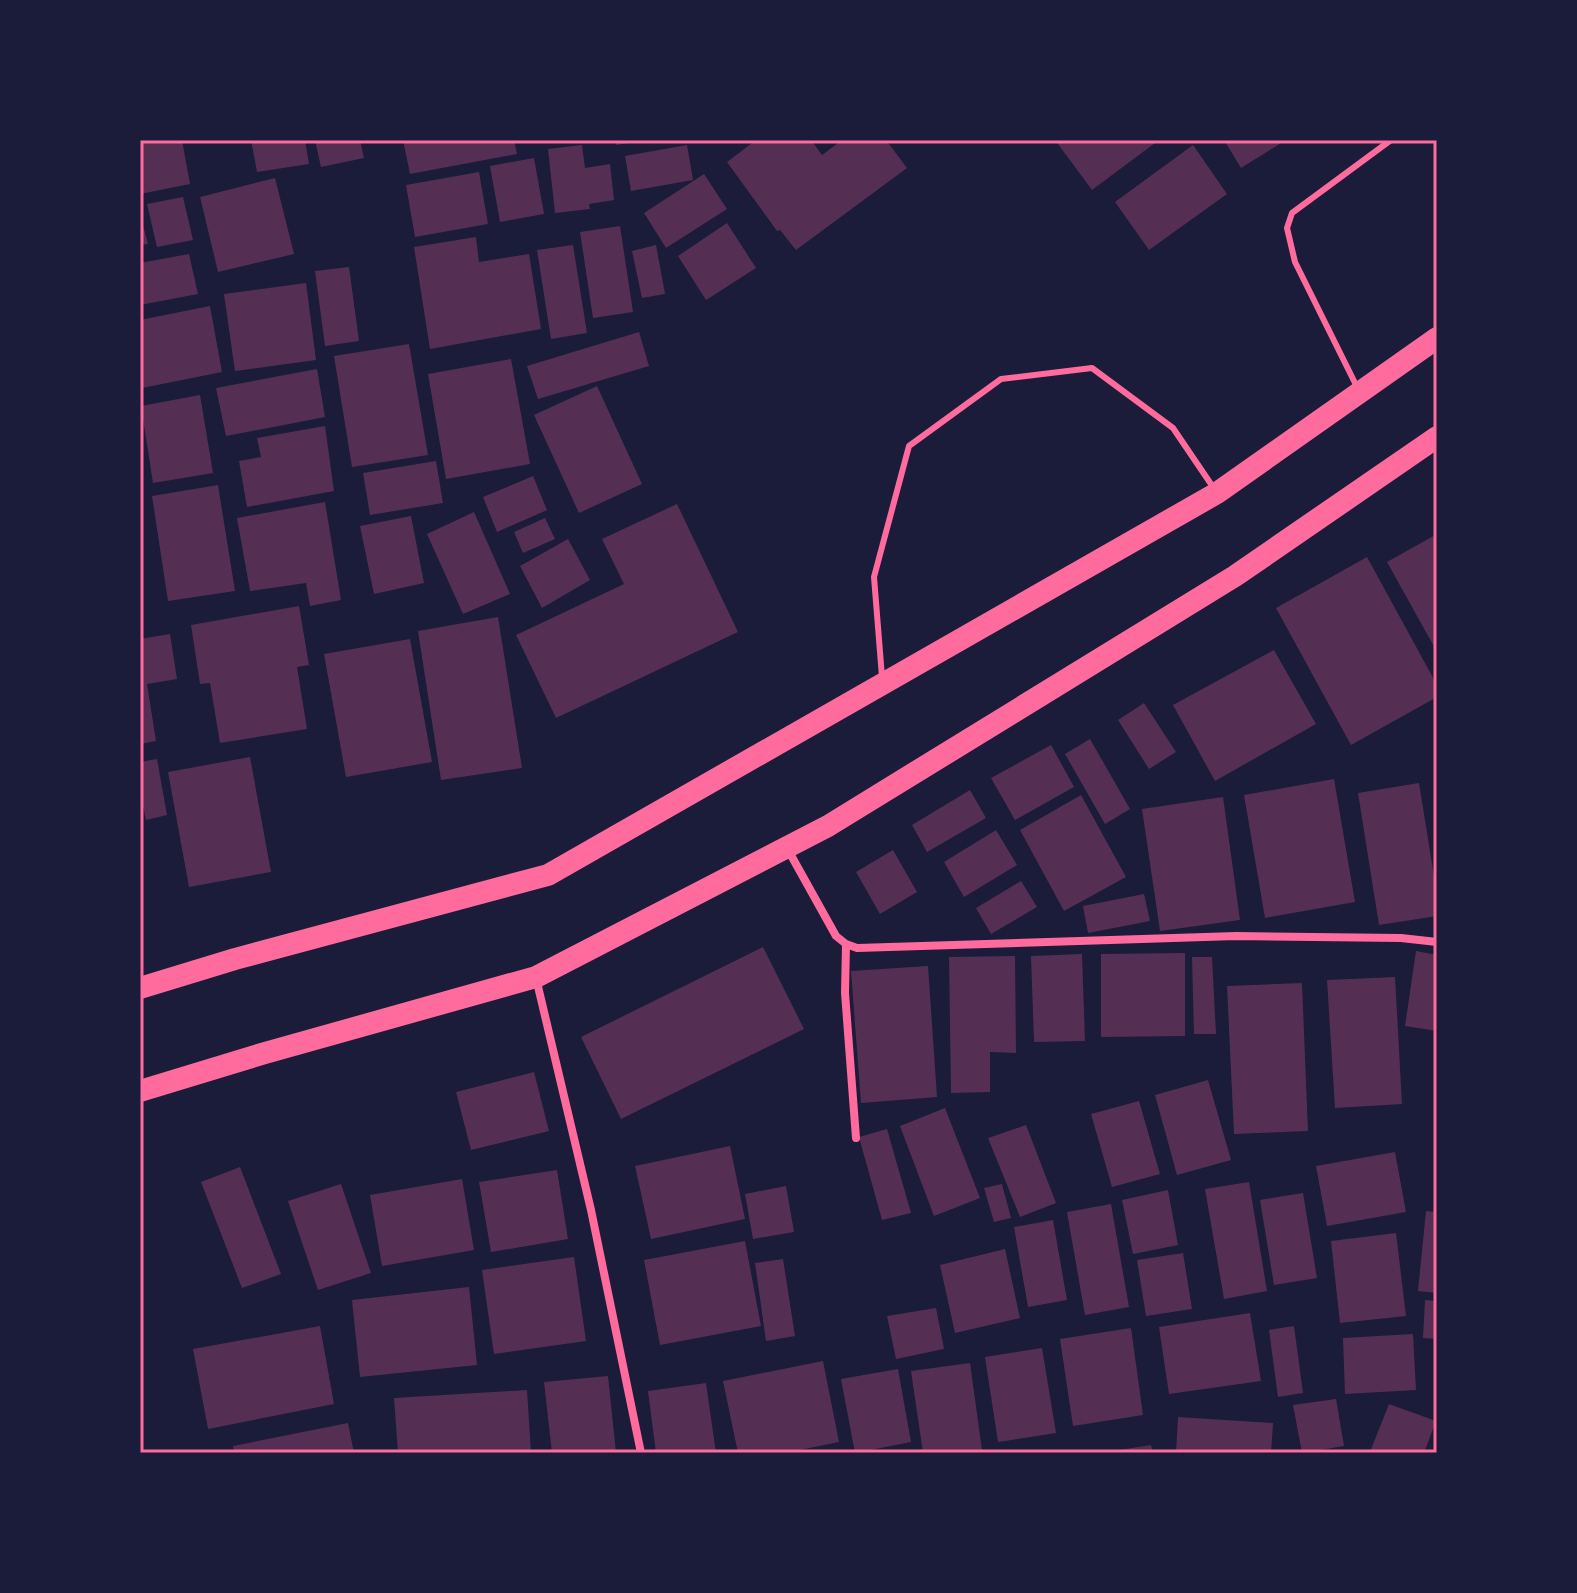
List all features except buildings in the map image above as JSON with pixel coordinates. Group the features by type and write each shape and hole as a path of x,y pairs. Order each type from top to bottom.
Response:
{"highway":[{"path":"140,988 235,959 548,875 1217,493 1437,338"},
{"path":"140,1091 536,977 828,826 1235,576 1437,437"}],"street":[{"path":"786,847 836,936 846,944 869,948 1236,936 1401,938 1437,942"},
{"path":"846,944 845,993 856,1138"},
{"path":"536,977 591,1210 641,1453"}],"lane":[{"path":"1359,392 1295,262 1287,228 1292,213 1391,140"},
{"path":"883,685 874,577 909,446 1001,379 1092,368 1173,428 1217,493"}]}
